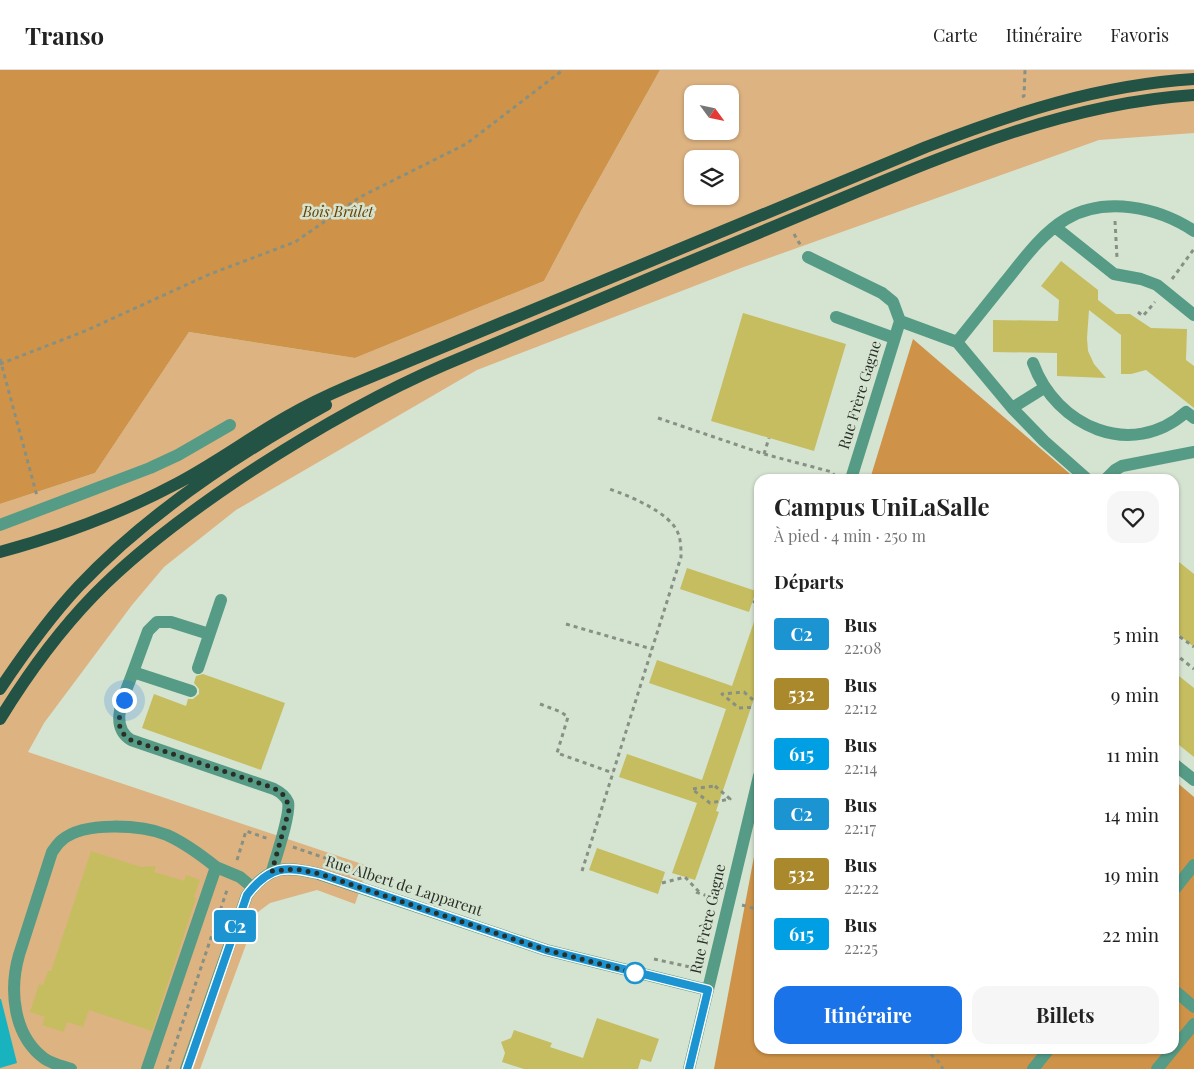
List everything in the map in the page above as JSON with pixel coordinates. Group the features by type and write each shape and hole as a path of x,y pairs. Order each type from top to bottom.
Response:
{"main road":[{"path":"0,552 75,528 161,492 307,406 357,382 926,147 1038,107 1086,94 1146,84 1194,79"},
{"path":"0,719 35,667 76,614 122,568 164,532 253,470 336,418 376,397 427,372 600,298 885,180 993,138 1052,119 1111,105 1194,95"},
{"path":"0,689 27,650 64,603 137,532 200,484 264,441 410,360"}],"street":[{"path":"957,342 1023,260 1055,227 1066,219 1081,212 1099,208 1131,208 1156,213 1194,230"},
{"path":"1055,227 1118,276 1141,279 1157,285 1194,315"},
{"path":"808,257 882,292 893,302 900,321 957,342 1012,408 1044,441 1081,474"},
{"path":"836,317 894,338"},
{"name":"Rue Frère Gagne","path":"853,474 900,321"},
{"path":"1033,364 1044,388 1051,397 1068,414 1092,428 1116,434 1138,434 1170,425 1186,412 1194,418"},
{"path":"1012,408 1044,388"},
{"path":"0,525 41,511 163,462 230,425"},
{"path":"1111,474 1122,466 1194,452"},
{"path":"198,668 221,600"},
{"path":"186,1069 242,906 252,888 272,871 289,810 286,797 274,788 140,743 125,736 119,726 118,720 148,631 157,622 171,622 209,634"},
{"path":"133,672 191,691"},
{"path":"1179,768 1194,780"},
{"name":"Rue Frère Gagne","path":"689,1069 754,797"},
{"path":"71,1069 45,1058 32,1045 21,1029 14,992 17,961 52,852 63,839 72,834 93,828 120,827 146,829 175,839 216,867 232,874 252,888"},
{"path":"1179,884 1194,864"},
{"path":"146,1069 216,867"},
{"name":"Rue Albert de Lapparent","path":"272,871 295,869 320,874 546,950 708,990"},
{"path":"1179,994 1194,1007"},
{"path":"1179,1043 1194,1024"},
{"path":"1033,1069 1045,1054"},
{"path":"1158,1069 1170,1054"}],"path":[{"path":"1,364 85,331 210,274 295,242 360,197 466,144 564,70"},
{"path":"1114,207 1118,276"},
{"path":"1138,312 1143,316 1164,291 1194,249"},
{"path":"0,359 41,511"},
{"path":"658,418 764,454 832,472 833,474"},
{"path":"764,454 768,438"},
{"path":"582,871 682,557 678,532 665,517 632,496 609,489"},
{"path":"566,624 652,649"},
{"path":"1179,636 1194,647"},
{"path":"1179,657 1194,669"},
{"path":"754,702 744,692 722,694 739,708 754,706"},
{"path":"540,704 561,712 568,717 557,753 612,773"},
{"path":"715,786 730,799 710,803 692,789 715,786"},
{"path":"725,798 737,801"},
{"path":"167,1069 246,831 334,862"},
{"path":"662,882 685,877 701,894"},
{"path":"696,892 719,900"},
{"path":"734,903 754,909"},
{"path":"654,959 712,972"},
{"path":"930,1054 938,1061 943,1069"}],"shaded area":[{"path":"660,70 1194,70 1194,133 1099,140 741,268 477,370 236,510 164,567 132,605 44,723 28,752 368,866 355,904 317,890 270,903 258,912 200,1069 0,1069 0,504 95,473 189,332 355,358 544,281"}],"green space":[{"name":"Bois Brûlet","path":"0,70 660,70 544,281 355,358 189,332 95,473 0,504"},
{"path":"913,339 1070,474 872,474"},
{"path":"1179,784 1194,797 1194,1069 714,1069 754,857 754,1054 1179,1054"}],"water":[{"path":"0,999 17,1063 0,1068"}],"building":[{"path":"1061,261 1098,290 1098,300 1116,314 1130,314 1151,328 1187,329 1186,360 1194,366 1194,408 1146,370 1131,374 1121,374 1121,335 1089,310 1088,351 1094,364 1106,378 1057,376 1057,353 993,352 993,320 1058,321 1059,300 1041,286"},
{"path":"743,313 846,344 814,451 711,421"},
{"path":"1179,562 1194,574 1194,647 1179,635"},
{"path":"687,568 754,590 754,597 749,612 680,589"},
{"path":"754,622 754,699 716,811 719,812 695,880 672,873 697,803 619,777 627,754 702,780 726,709 649,683 657,660 732,686"},
{"path":"203,674 285,703 261,770 142,728 154,694 186,706 188,699 193,699 199,694 199,689 194,683 196,676"},
{"path":"1179,676 1194,688 1194,757 1179,745"},
{"path":"597,848 665,872 658,894 589,870"},
{"path":"91,851 141,867 156,866 154,872 184,881 186,875 200,880 194,897 196,898 152,1031 89,1010 83,1027 67,1022 64,1032 42,1025 45,1017 30,1012 39,984 43,985 48,971 51,971"},
{"path":"597,1018 659,1039 651,1062 641,1059 638,1069 524,1069 502,1062 505,1053 501,1042 511,1038 514,1030 552,1043 550,1047 583,1058"}],"bus line":[{"name":"C2","path":"187,1069 247,895 260,880 272,871 285,869 320,874 580,960 708,990 689,1069"}],"route":[{"path":"124,700 119,714 119,726 125,736 131,740 274,788 286,797 289,810 272,871 295,869 320,874 546,950 635,973"}]}
